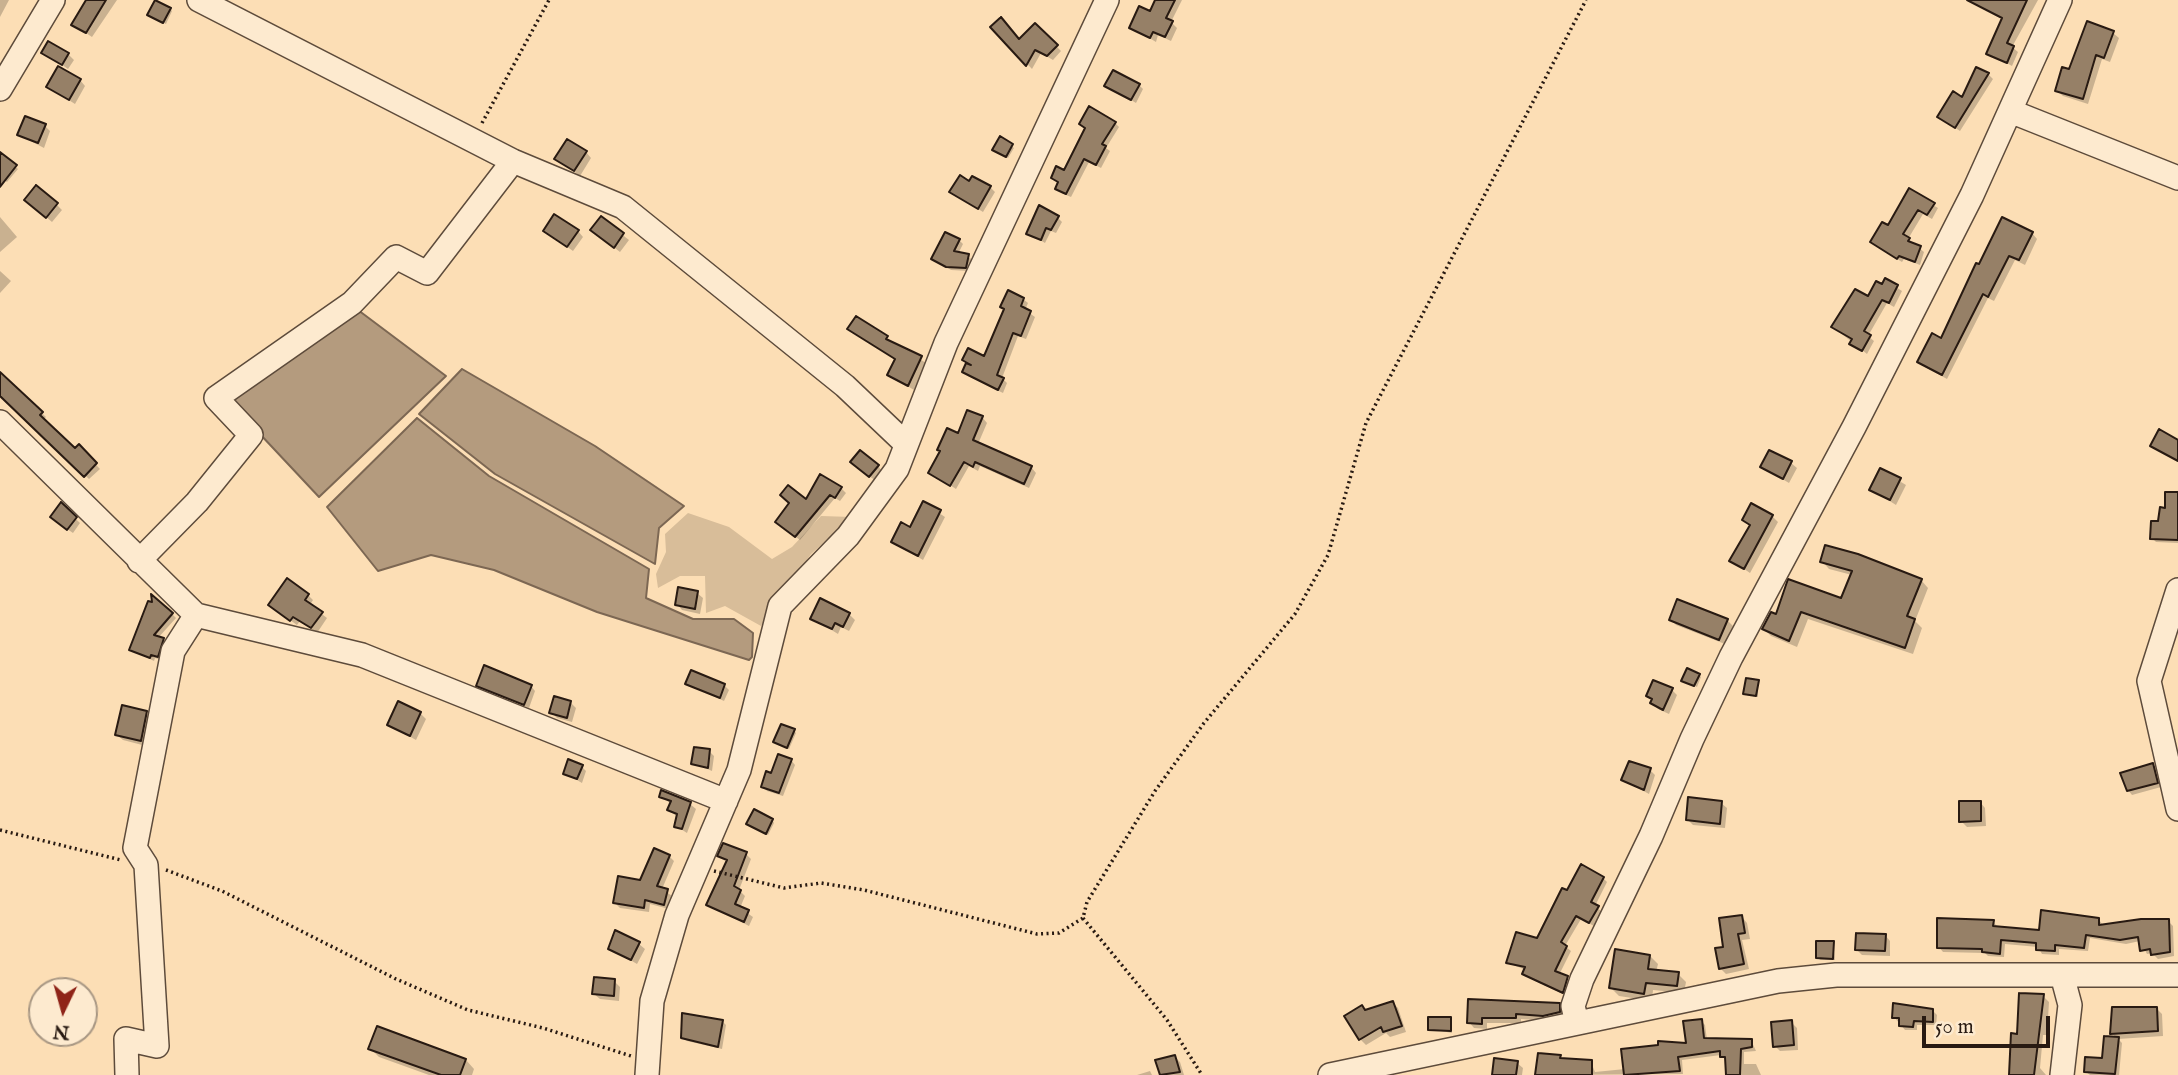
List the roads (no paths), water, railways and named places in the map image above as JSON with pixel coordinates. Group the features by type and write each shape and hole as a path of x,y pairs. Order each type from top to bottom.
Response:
{"street":[{"path":"0,89 53,0"},
{"path":"199,0 513,161 623,207 845,386 905,443"},
{"path":"647,1068 652,1001 677,915 739,770 780,606 848,536 897,469 946,344 1107,0"},
{"path":"1577,1023 1573,1006 1582,979 1651,836 1692,738 1731,657 1854,427 1972,195 2060,0"},
{"path":"2010,111 2178,177"},
{"path":"139,561 197,502 251,435 216,398 352,303 396,257 427,273 513,161"},
{"path":"0,422 196,615 362,654 726,801"},
{"path":"2178,590 2149,681 2178,809"},
{"path":"127,1075 126,1039 157,1046 146,865 135,848 173,651 196,615"},
{"path":"1330,1075 1778,981 1836,975 2178,975"},
{"path":"2062,975 2070,1005 2062,1075"}]}
